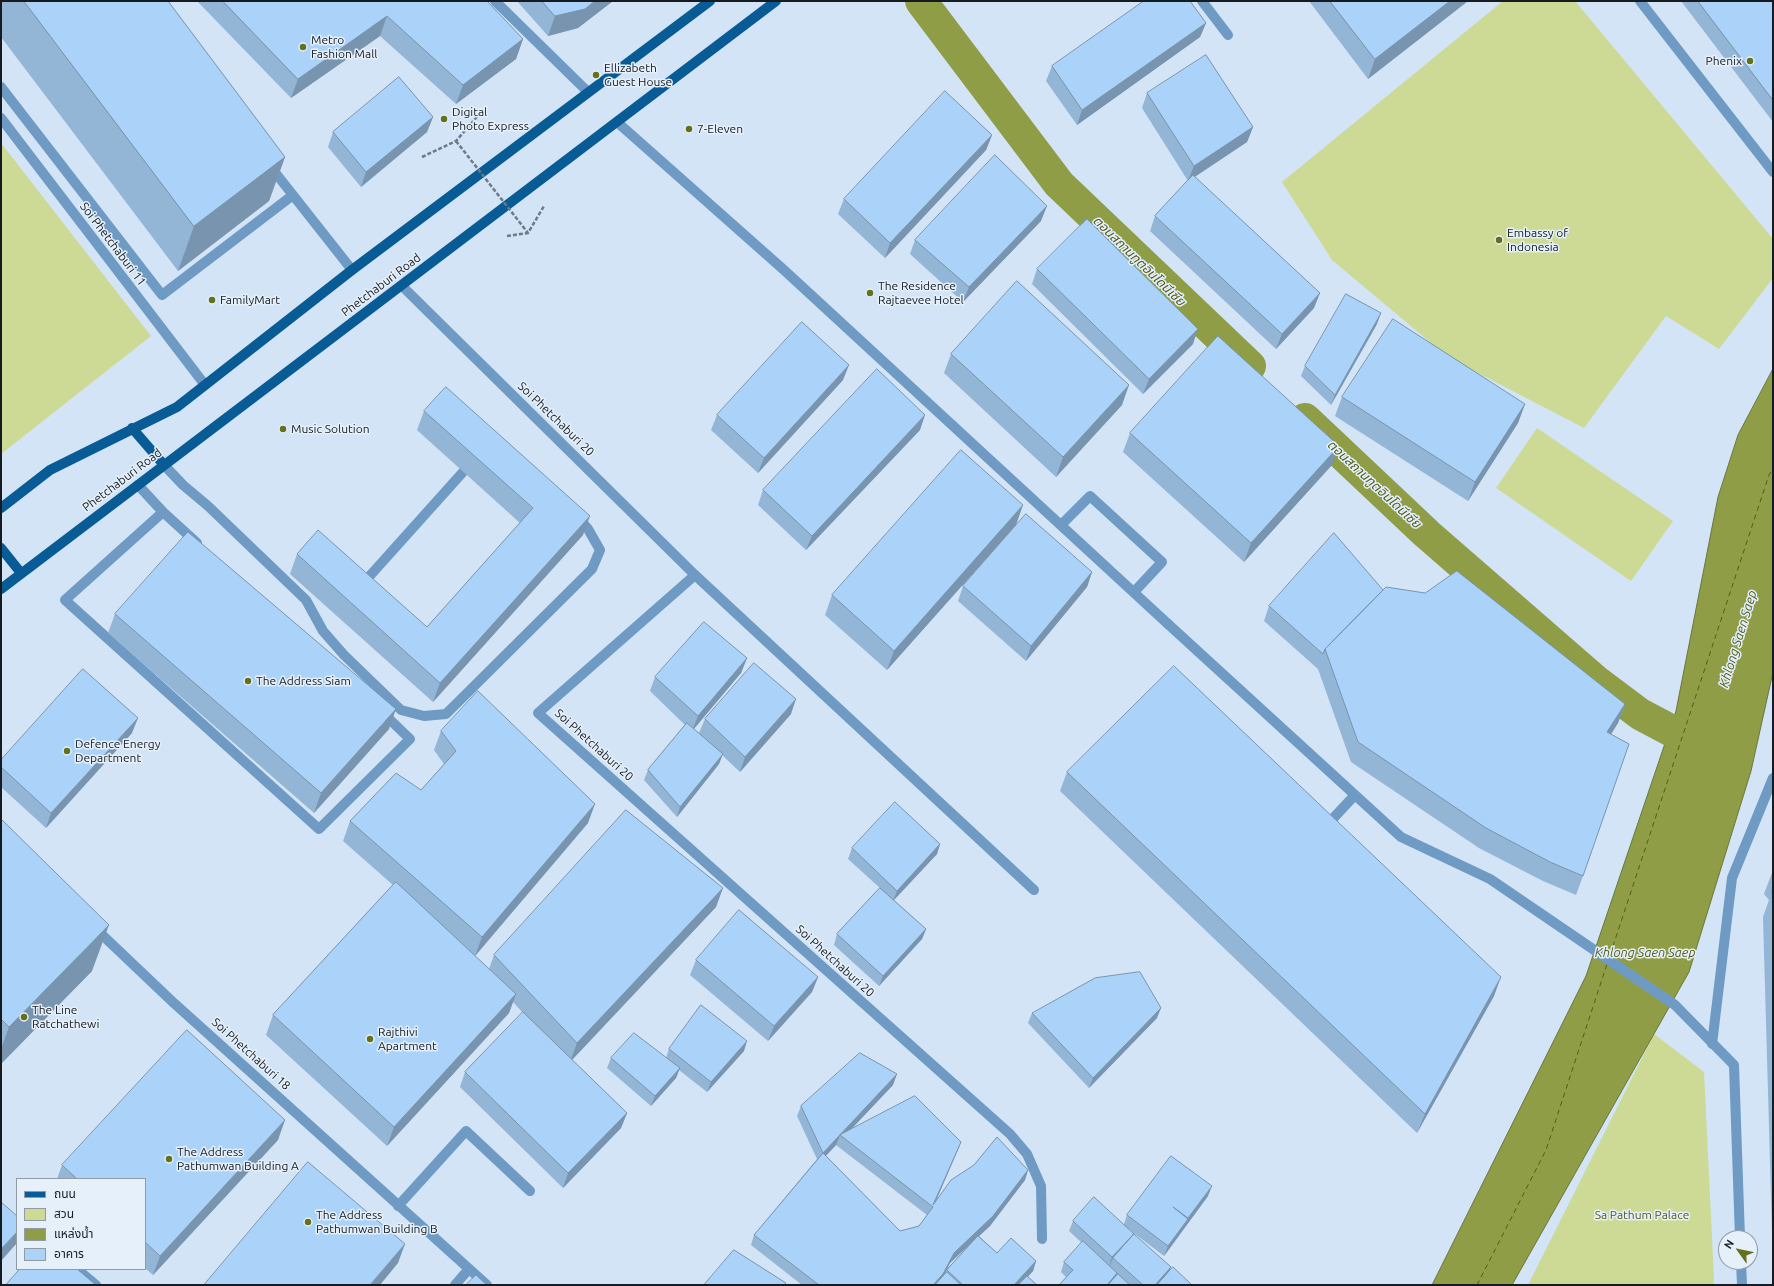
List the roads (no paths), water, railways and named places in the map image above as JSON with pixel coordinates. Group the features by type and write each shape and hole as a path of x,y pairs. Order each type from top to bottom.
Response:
{"main road":[{"path":"1,508 50,470 177,407 352,270 710,1"},
{"name":"Phetchaburi Road","path":"1,589 776,1"},
{"path":"132,428 164,465"},
{"path":"1,548 21,573"}],"street":[{"path":"495,1 588,92"},
{"path":"1640,1 1773,172"},
{"path":"1206,2 1228,35"},
{"path":"1,87 162,295 293,195"},
{"name":"Soi Phetchaburi 11","path":"1,118 205,385"},
{"path":"617,122 784,270 1401,837 1490,879 1675,1005 1734,1065 1740,1230"},
{"path":"264,157 352,270"},
{"name":"Soi Phetchaburi 20","path":"402,286 695,574 538,713 1010,1134 1027,1154 1041,1186 1042,1239"},
{"path":"368,579 480,453"},
{"path":"164,465 183,485 208,506 306,600 323,630 344,656 402,710 424,716 446,714 592,569 600,550 588,529 568,507"},
{"path":"138,485 163,512 206,551"},
{"path":"1061,525 1090,496 1162,562 1134,592"},
{"path":"163,512 65,600 319,829 410,738 375,706"},
{"path":"695,574 1034,890"},
{"path":"1712,1044 1732,878 1773,778"},
{"path":"1317,836 1355,795"},
{"name":"Soi Phetchaburi 18","path":"88,921 175,1004 468,1270 487,1285"},
{"path":"398,1206 466,1131 530,1191"},
{"path":"78,1270 96,1285"},
{"path":"455,1285 468,1270"},
{"path":"1741,1270 1742,1285"}],"water":[{"name":"Khlong Saen Saep","path":"1773,369 1773,672 1751,771 1689,972 1512,1285 1432,1285 1586,976 1676,711 1718,497 1738,435"}],"waterway":[{"name":"ตอนสถานทูตอินโดนีเซีย","path":"921,1 1059,184 1250,366"},
{"name":"ตอนสถานทูตอินโดนีเซีย","path":"1305,419 1427,534 1596,681 1640,714 1704,748"}],"place":[{"name":"Metro Fashion Mall","path":"303,47"},
{"name":"Phenix","path":"1750,61"},
{"name":"Ellizabeth Guest House","path":"596,75"},
{"name":"Digital Photo Express","path":"444,119"},
{"name":"7-Eleven","path":"689,129"},
{"name":"Embassy of Indonesia","path":"1499,240"},
{"name":"The Residence Rajtaevee Hotel","path":"870,293"},
{"name":"FamilyMart","path":"212,300"},
{"name":"Music Solution","path":"283,429"},
{"name":"The Address Siam","path":"248,681"},
{"name":"Defence Energy Department","path":"67,751"},
{"name":"The Line Ratchathewi","path":"24,1017"},
{"name":"Rajthivi Apartment","path":"370,1039"},
{"name":"The Address Pathumwan Building A","path":"169,1159"},
{"name":"The Address Pathumwan Building B","path":"308,1222"}],"park label":[{"name":"Sa Pathum Palace","path":"1642,1215"}]}
